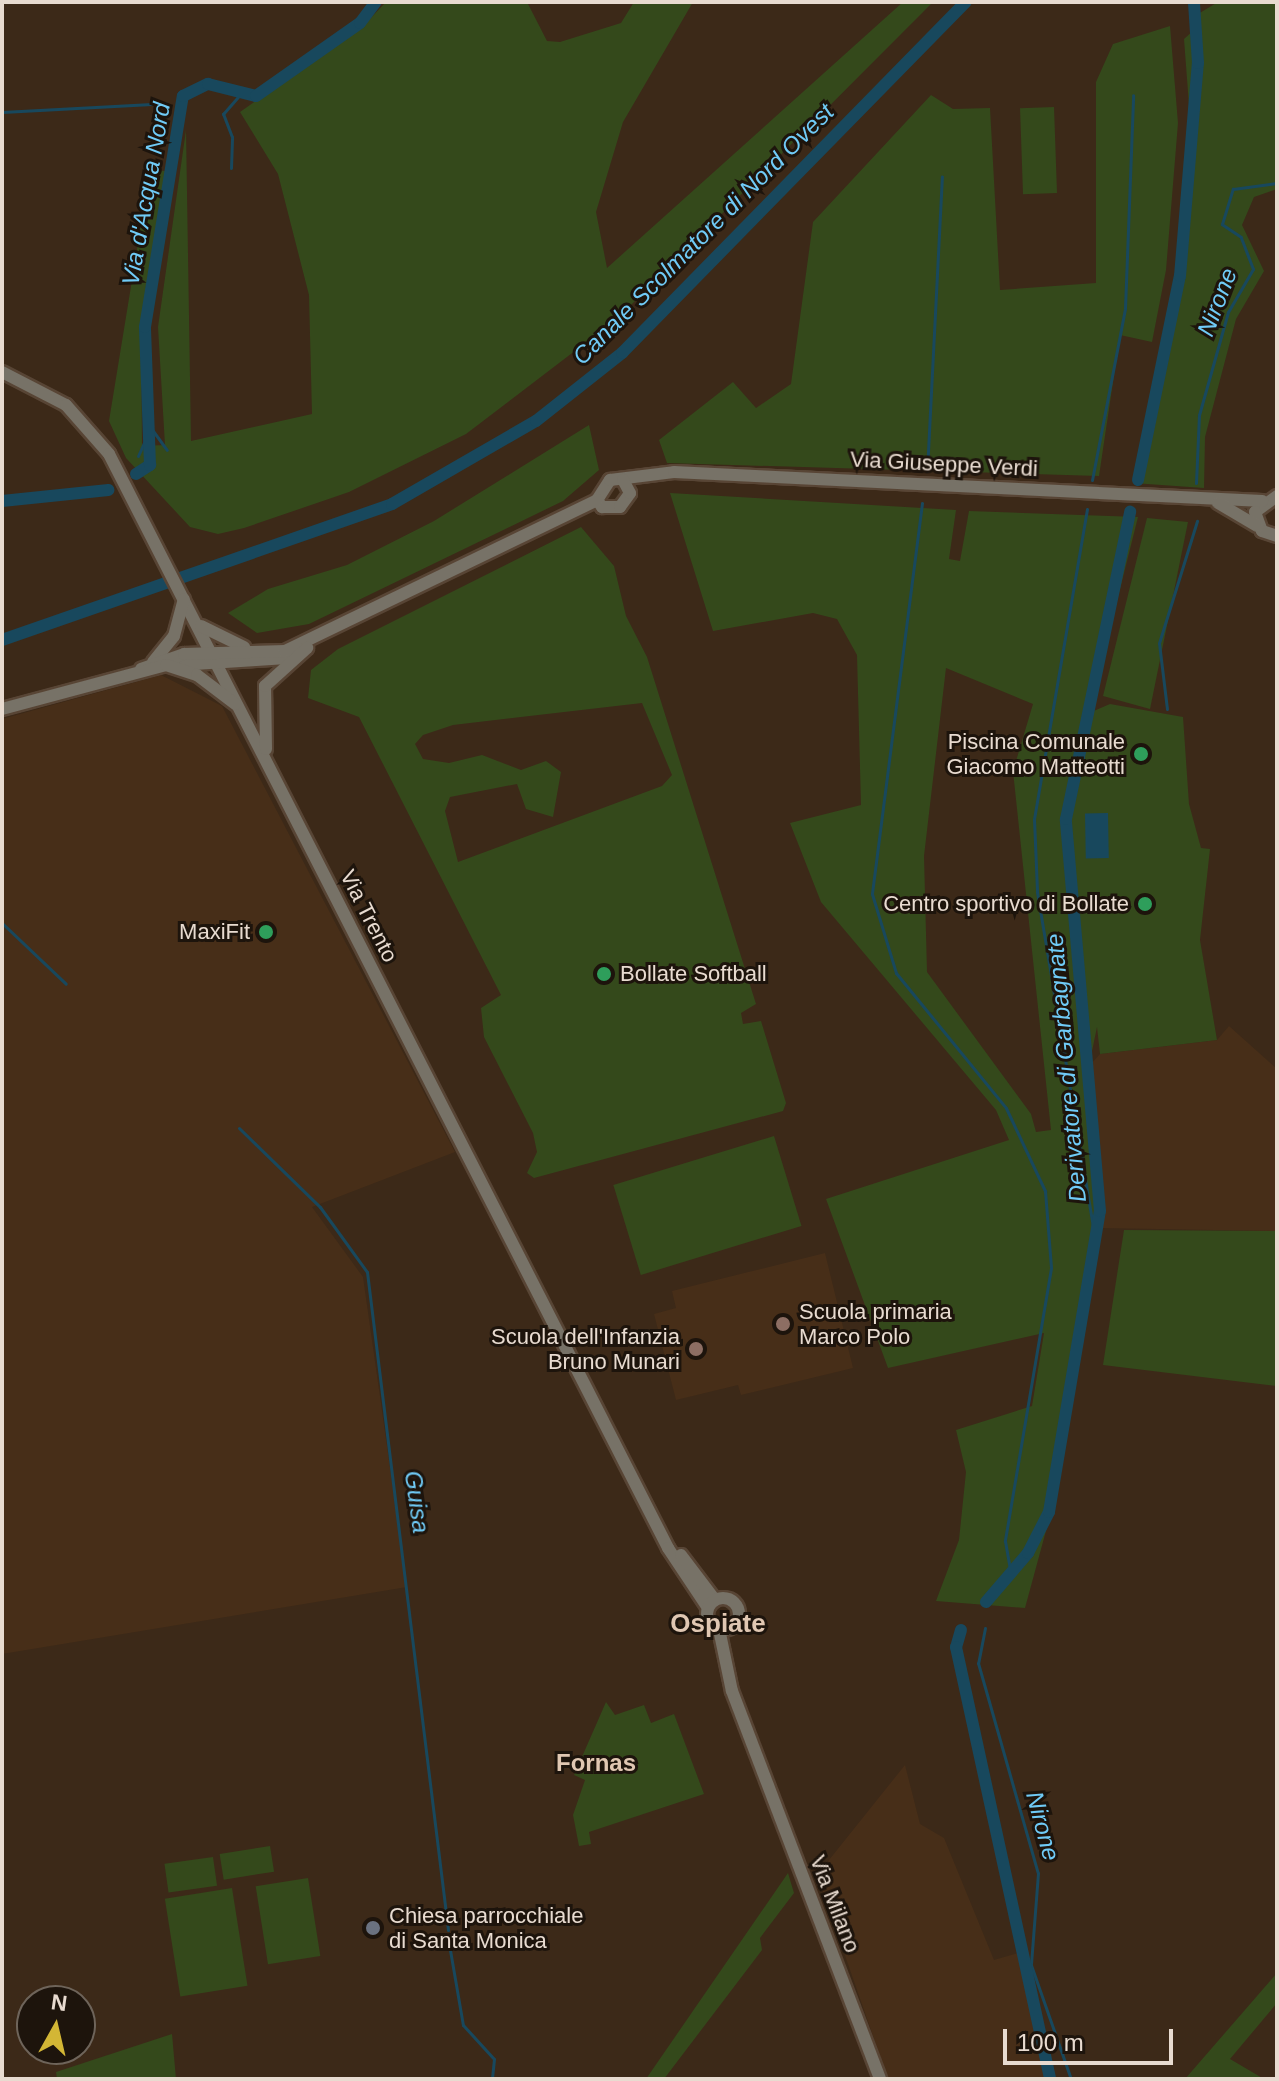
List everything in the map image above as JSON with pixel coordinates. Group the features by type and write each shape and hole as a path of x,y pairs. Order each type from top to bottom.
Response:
{"street":[{"name":"Via Trento","path":"2,372 51,393 100,441 197,622 657,1520 711,1604"},
{"name":"Via Giuseppe Verdi","path":"597,500 613,509 626,485 674,472 1212,500 1262,501 1277,496"},
{"path":"146,666 285,651 597,500 604,485 626,485"},
{"name":"Via Giuseppe Verdi","path":"1212,500 1277,536"},
{"path":"1257,526 1262,501"},
{"path":"146,666 174,636 184,599"},
{"path":"197,622 235,648 289,645 329,632"},
{"path":"268,761 262,695 298,654 329,632"},
{"path":"2,709 146,666 298,654"},
{"path":"166,665 212,684 240,708"},
{"path":"711,1604 724,1629"},
{"name":"Via Milano","path":"711,1604 736,1605 739,1616 724,1629 753,1744 880,2079"}],"shaded area":[{"path":"161,675 222,706 455,1152 312,1207 363,1277 407,1587 2,1654 2,719"},
{"path":"1229,1026 1277,1069 1277,1231 1100,1228 1089,1066 1100,1054 1217,1040"},
{"name":"Scuola primaria Marco Polo","path":"825,1253 853,1368 741,1395 738,1385 676,1400 654,1314 676,1308 672,1291"},
{"path":"905,1765 920,1824 944,1838 994,1960 1018,1953 1047,2079 888,2079 817,1875"}],"green space":[{"path":"386,2 527,2 547,41 560,42 621,23 634,2 693,2 623,122 596,212 607,268 903,2 933,2 618,318 466,434 349,492 244,528 218,534 190,527 126,458 109,421 150,170 166,171 141,326 142,446 165,445 158,327 186,130 191,441 312,414 309,295 278,174 240,112 364,25"},
{"path":"1218,2 1277,2 1277,189 1254,197 1242,225 1264,271 1236,319 1205,437 1204,488 1133,483 1175,274 1189,105 1184,39 1194,30 1193,17"},
{"path":"1170,26 1178,123 1166,270 1152,342 1120,335 1099,476 667,463 659,440 733,382 756,408 791,384 813,222 931,95 953,109 990,108 1000,290 1096,283 1096,82 1113,44"},
{"path":"1054,107 1057,193 1023,194 1020,108"},
{"path":"589,425 599,470 563,501 309,624 257,633 228,613 268,589 347,565 434,521"},
{"path":"670,493 956,510 949,559 960,561 969,511 1138,517 1089,713 1110,704 1183,717 1189,804 1201,848 1210,849 1200,940 1217,1040 1100,1054 1097,1027 1089,1066 1104,1211 1056,1494 1025,1608 936,1601 959,1540 966,1472 956,1430 1032,1406 1044,1333 888,1368 826,1199 1009,1140 996,1110 821,902 790,823 861,805 857,655 837,619 813,613 713,631","holes":["946,668 1033,704 1013,771 1051,1130 1036,1132 1031,1114 927,972 924,856"]},
{"path":"1147,518 1188,522 1150,709 1103,696"},
{"path":"581,527 614,566 626,616 647,657 756,1004 741,1013 743,1024 761,1021 786,1103 783,1111 534,1178 527,1173 537,1152 533,1133 484,1037 481,1008 501,995 359,717 308,698 311,670 338,649","holes":["642,703 672,775 662,786 458,862 445,811 450,797 517,784 526,809 553,817 561,772 546,761 521,770 482,755 449,763 423,759 415,744 423,735 453,725"]},
{"path":"774,1136 801,1226 641,1275 613,1185"},
{"path":"1124,1230 1277,1231 1277,1386 1103,1365"},
{"path":"606,1702 615,1715 644,1705 651,1723 674,1714 704,1794 589,1832 591,1844 579,1846 573,1815 585,1780 574,1775"},
{"path":"270,1846 274,1872 224,1880 220,1854"},
{"path":"213,1857 217,1886 169,1893 164,1864"},
{"path":"788,1873 794,1893 760,1938 762,1950 664,2079 646,2079"},
{"path":"308,1878 320,1956 268,1964 256,1886"},
{"path":"232,1888 247,1986 180,1996 165,1899"},
{"path":"1277,1973 1277,2003 1230,2059 1264,2079 1185,2079"},
{"path":"172,2034 176,2079 57,2079 56,2072 77,2065 96,2065 96,2059"}],"water":[{"path":"1085,813 1108,813 1109,858 1086,858"}],"waterway":[{"name":"Via d'Acqua Nord","path":"136,474 150,465 145,327 183,96 208,84 256,96 360,23 376,2"},
{"name":"Canale Scolmatore di Nord Ovest","path":"2,640 392,504 536,421 622,353 966,2"},
{"name":"Derivatore di Garbagnate","path":"1138,480 1180,276 1198,63 1194,2"},
{"path":"1092,480 1125,308 1133,95"},
{"path":"231,168 232,137 223,114 238,97"},
{"path":"2,112 166,103"},
{"path":"927,471 942,176"},
{"name":"Nirone","path":"1196,483 1199,415 1228,312 1253,269 1241,237 1222,224 1233,189 1277,183"},
{"path":"148,424 167,450"},
{"path":"138,456 149,431"},
{"name":"Via d'Acqua Nord","path":"2,501 108,490"},
{"path":"922,503 872,894 896,973 1006,1108 1045,1191 1051,1268 1005,1541 1011,1574"},
{"path":"1087,509 1034,819 1037,892 1095,1240"},
{"name":"Derivatore di Garbagnate","path":"986,1602 1028,1553 1049,1512 1100,1211 1066,819 1130,512"},
{"name":"Nirone","path":"1167,709 1159,643 1197,521"},
{"name":"Guisa","path":"2,923 66,984"},
{"name":"Guisa","path":"239,1128 320,1207 367,1272 448,1930"},
{"name":"Nirone","path":"985,1628 978,1663 1038,1873 1031,1965 1071,2079"},
{"name":"Derivatore di Garbagnate","path":"961,1630 956,1647 1050,2079"},
{"name":"Guisa","path":"450,1950 463,2025 494,2059 492,2079"}],"place":[{"name":"Piscina Comunale Giacomo Matteotti","path":"1141,754"},
{"name":"Centro sportivo di Bollate","path":"1145,904"},
{"name":"MaxiFit","path":"266,932"},
{"name":"Bollate Softball","path":"604,974"},
{"name":"Scuola primaria Marco Polo","path":"783,1324"},
{"name":"Scuola dell'Infanzia Bruno Munari","path":"696,1349"},
{"name":"Chiesa parrocchiale di Santa Monica","path":"373,1928"}],"district":[{"name":"Ospiate","path":"718,1624"},
{"name":"Fornas","path":"596,1763"}]}
